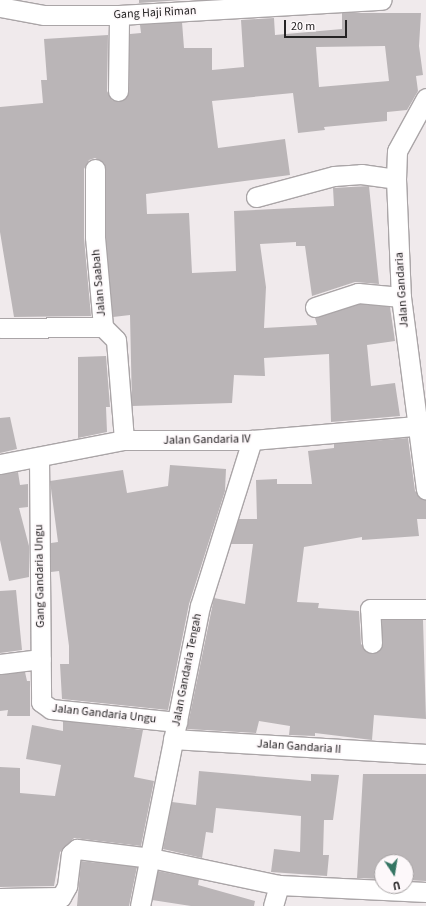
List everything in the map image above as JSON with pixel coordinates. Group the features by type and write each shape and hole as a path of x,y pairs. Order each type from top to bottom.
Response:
{"street":[{"name":"Gang Haji Riman","path":"0,7 44,15 119,15 382,0"},
{"path":"118,91 119,15"},
{"name":"Jalan Gandaria","path":"426,98 397,151 396,179 401,297 416,426 426,489"},
{"name":"Jalan Saabah","path":"95,169 95,237 103,328 116,340 124,440"},
{"path":"256,197 334,176 361,174 396,179"},
{"path":"315,307 358,294 401,297"},
{"path":"0,328 103,328"},
{"name":"Jalan Gandaria IV","path":"0,464 124,440 252,440 416,426"},
{"name":"Jalan Gandaria Tengah","path":"140,906 151,858 200,606 252,440"},
{"name":"Gang Gandaria Ungu","path":"38,457 40,695"},
{"path":"372,643 370,608 426,609"},
{"path":"0,664 40,659"},
{"name":"Jalan Gandaria Ungu","path":"40,695 44,706 51,710 175,731"},
{"name":"Jalan Gandaria II","path":"175,731 426,754"},
{"path":"0,898 61,897 75,850 151,858 279,885 426,892"},
{"path":"273,906 279,885"}],"building":[{"path":"139,0 181,0 139,3"},
{"path":"342,13 421,13 419,46 423,75 416,76 418,91 407,110 387,112 387,121 324,127 325,130 298,133 293,93 212,101 218,148 285,139 290,175 146,194 147,214 189,213 192,273 236,271 234,211 334,206 333,188 369,186 379,284 355,282 312,296 305,246 296,246 296,242 260,244 266,287 264,328 317,325 315,318 359,304 390,307 395,341 367,345 371,386 395,383 400,416 331,422 329,354 264,358 265,376 234,375 232,403 132,406 130,315 113,317 106,237 106,169 104,163 95,158 89,160 84,169 84,238 91,316 14,317 0,232 0,107 43,103 41,80 47,80 44,39 108,35 107,91 112,100 118,102 129,92 130,34 141,33 140,25 182,22 184,48 212,48 212,70 244,67 241,20 274,18 275,35 342,29","holes":["385,46 389,81 319,87 316,47"]},
{"path":"106,356 110,407 106,407 107,432 78,438 78,357"},
{"path":"10,417 17,449 0,453 0,418"},
{"path":"408,438 415,491 426,500 426,519 417,519 419,536 362,540 362,537 304,547 297,602 319,603 318,608 359,611 361,644 372,654 382,648 382,620 423,620 426,719 374,715 372,740 315,733 315,736 289,735 290,726 259,721 256,733 187,729 214,598 245,604 253,544 231,544 239,519 257,519 256,480 277,479 277,484 312,484 308,451 334,448 334,444"},
{"path":"170,465 226,469 225,491 189,604 168,710 62,699 60,664 69,664 69,646 59,571 51,572 51,543 58,542 50,481 123,470 127,493 168,486"},
{"path":"18,472 20,485 28,484 28,507 19,508 29,546 29,577 9,581 0,540 0,475"},
{"path":"16,590 22,650 0,653 0,591"},
{"path":"25,672 27,681 30,681 30,716 7,716 8,710 0,711 0,675"},
{"path":"63,721 143,730 134,777 154,781 141,846 74,838 60,852 54,886 0,887 0,767 20,768 20,793 55,796 61,765 26,759 32,725 63,731"},
{"path":"199,771 311,781 311,774 339,775 333,820 324,820 323,855 329,855 327,876 271,872 274,849 300,852 301,816 216,808 213,833 206,832 202,858 163,849 172,802 196,805"},
{"path":"363,774 426,774 426,881 414,880 414,854 374,854 374,879 357,878"},
{"path":"81,861 137,867 129,906 77,906"},
{"path":"158,871 199,879 198,885 255,901 254,906 191,906 152,900"}]}
